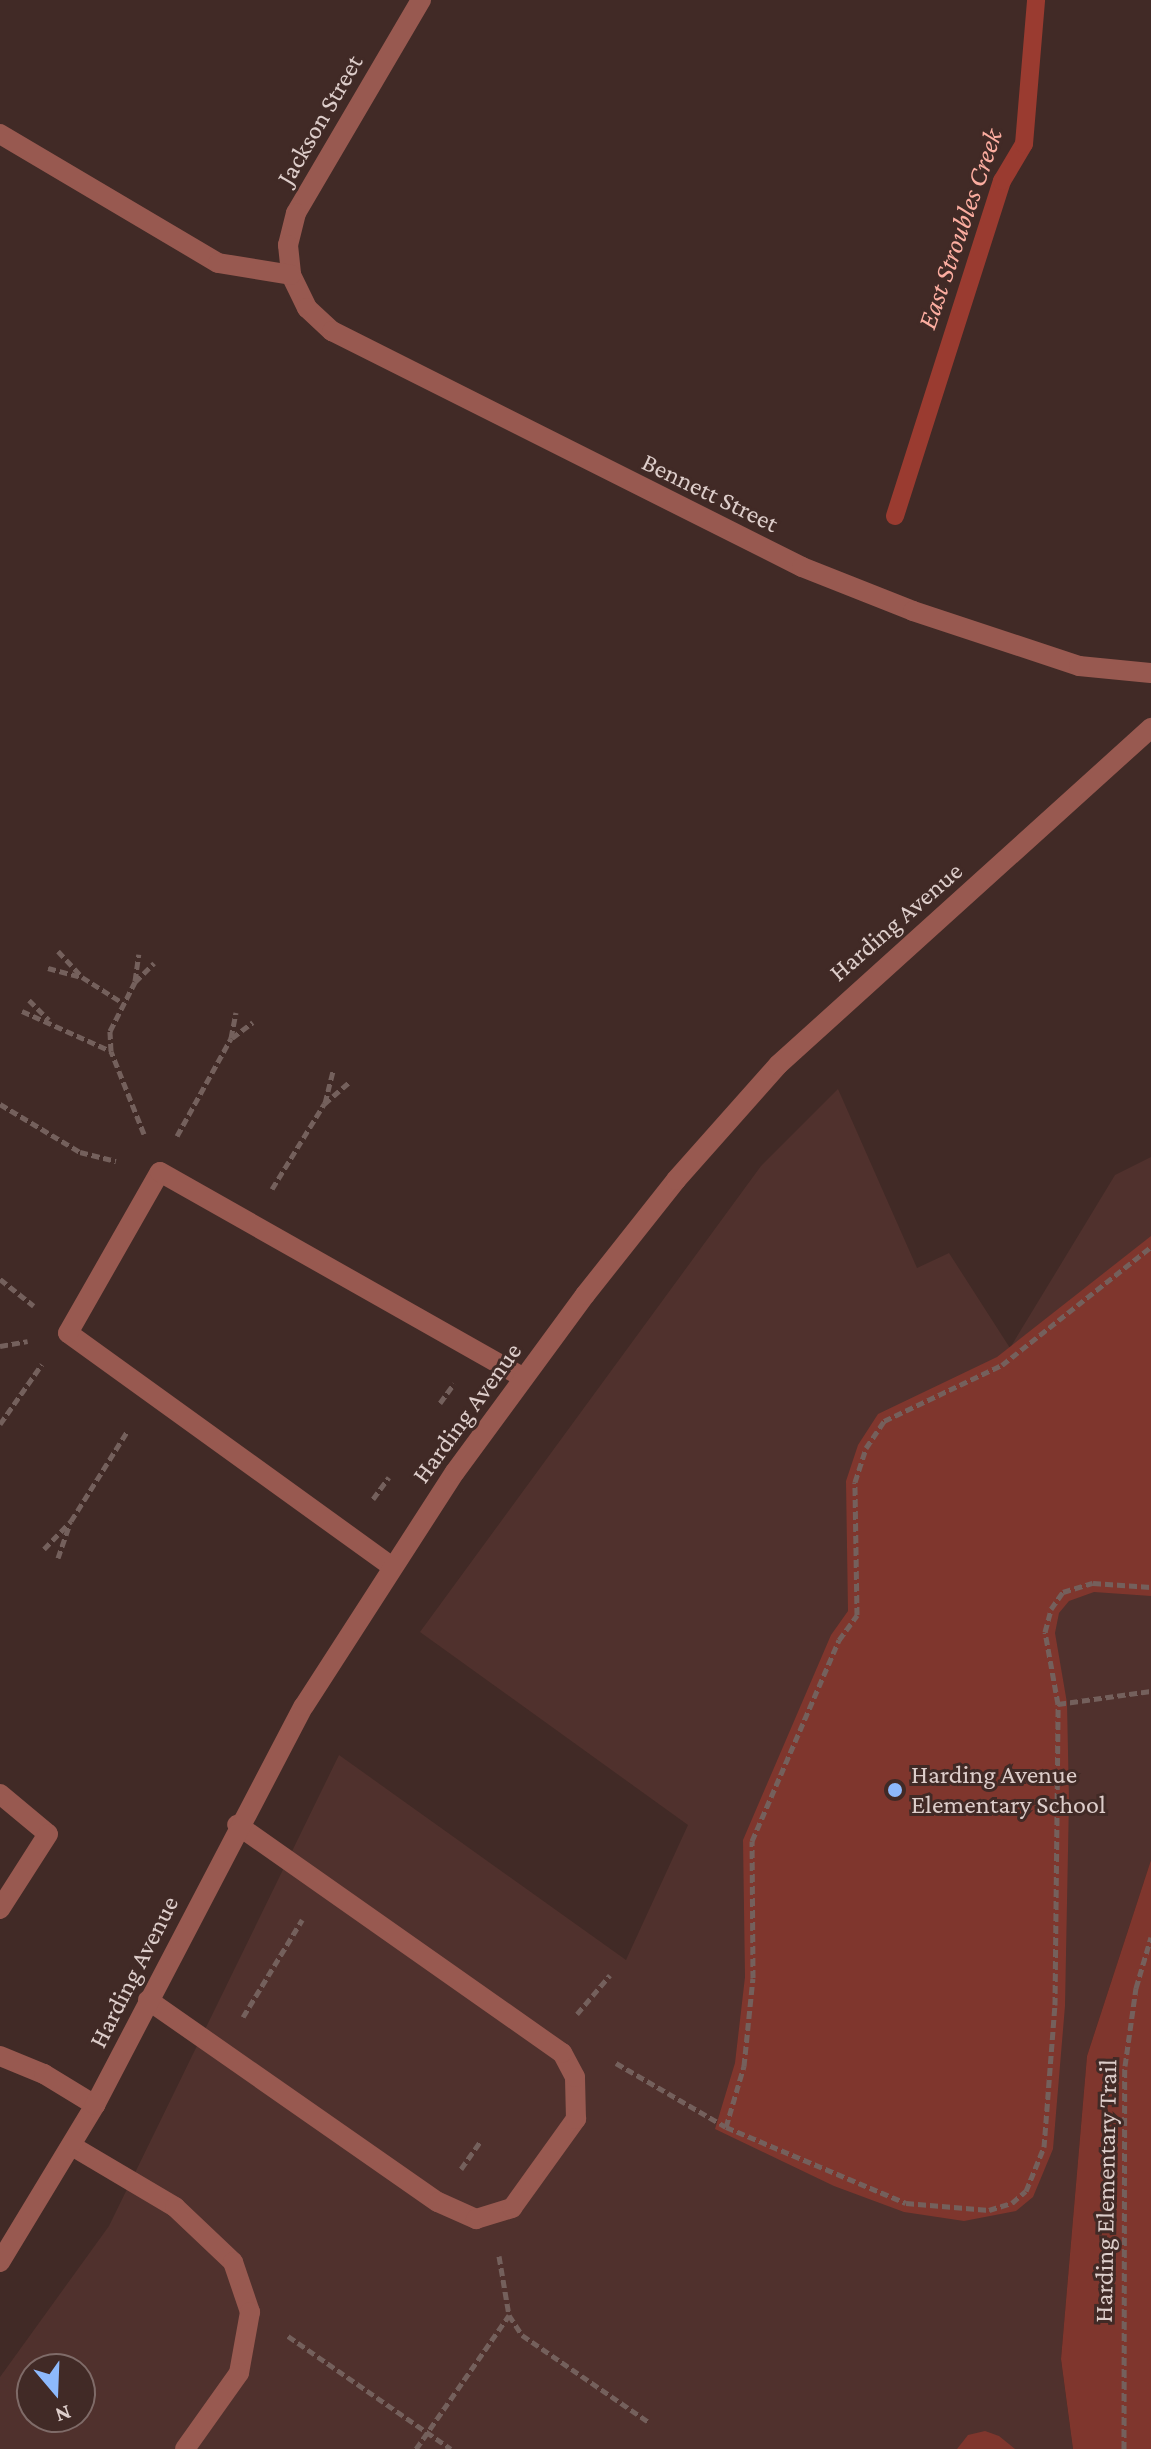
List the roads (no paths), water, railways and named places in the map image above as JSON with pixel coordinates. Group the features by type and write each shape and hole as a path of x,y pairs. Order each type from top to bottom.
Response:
{"street":[{"name":"Jackson Street","path":"291,275 288,245 296,213 421,0"},
{"path":"0,134 218,263 291,275"},
{"name":"Bennett Street","path":"291,275 307,308 332,331 382,360 802,567 913,611 1079,666 1151,673"},
{"name":"Harding Avenue","path":"0,2262 95,2105 237,1825 391,1566 523,1377 676,1180 778,1065 1151,728"},
{"path":"391,1566 68,1333 160,1172 523,1377"},
{"path":"0,1794 48,1834 0,1909"},
{"path":"148,2000 438,2202 476,2219 512,2208 576,2119 575,2077 562,2053 237,1825"},
{"path":"0,2056 44,2074 95,2105"},
{"path":"72,2146 175,2207 233,2262 250,2312 239,2373 185,2449"}],"waterway":[{"name":"East Stroubles Creek","path":"895,516 1002,181 1024,144 1036,0"}],"place":[{"name":"Harding Avenue Elementary School","path":"895,1790"}]}
